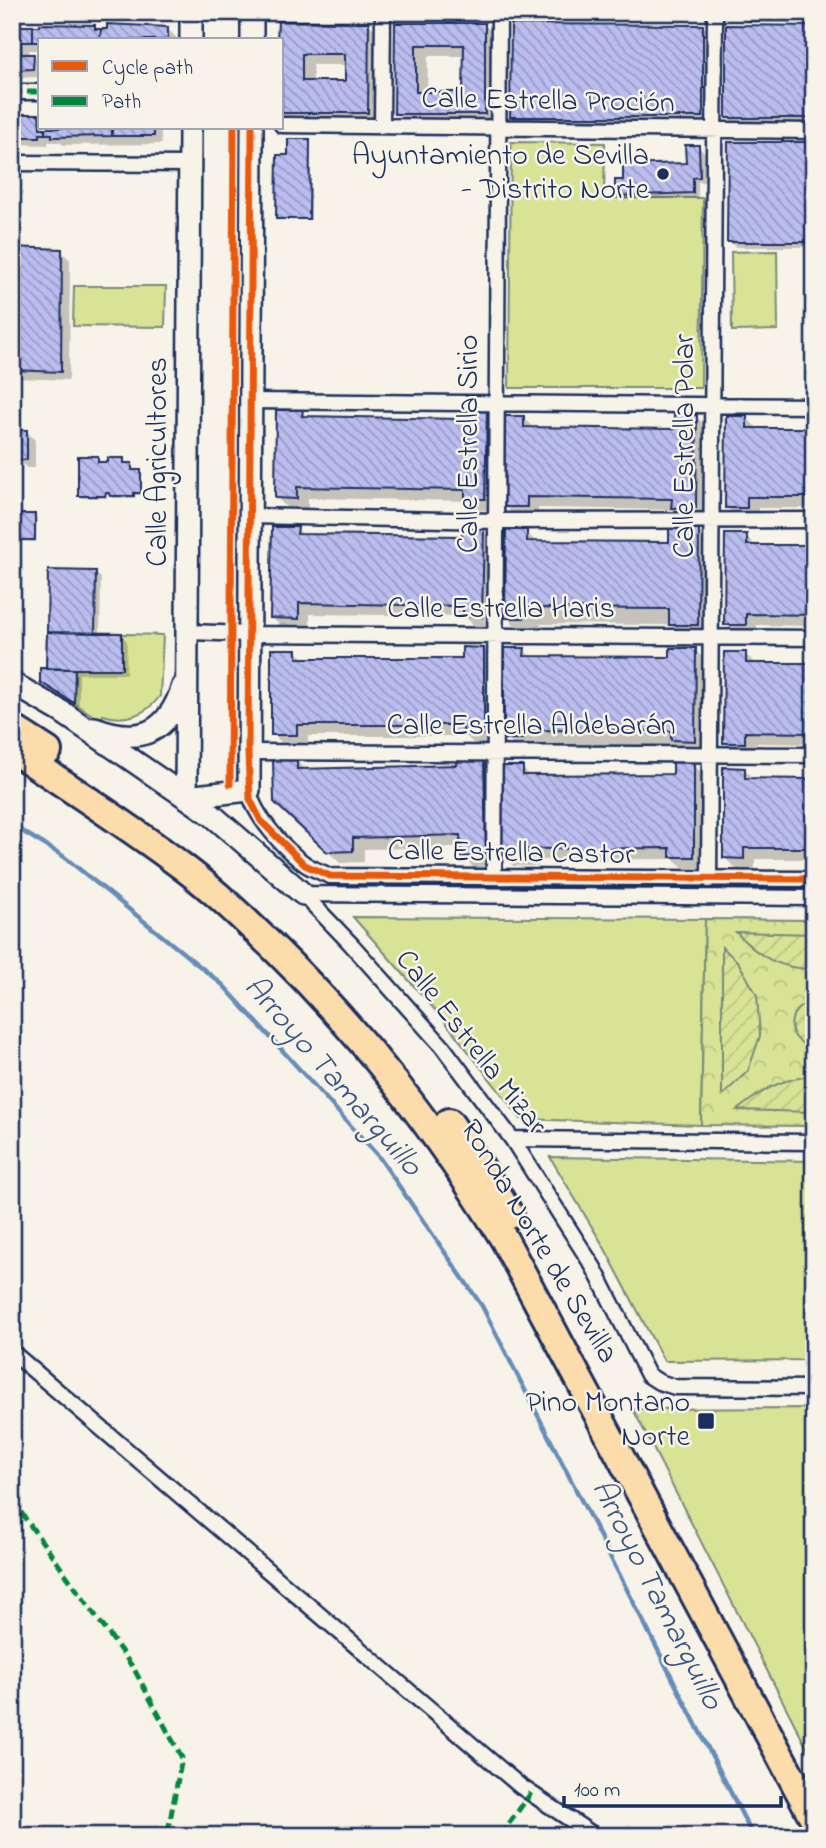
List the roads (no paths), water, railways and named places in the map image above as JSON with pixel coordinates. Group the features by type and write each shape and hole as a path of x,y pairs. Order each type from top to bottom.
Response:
{"highway":[{"name":"Ronda Norte de Sevilla","path":"12,727 193,853 264,914 331,979 454,1129 520,1231 558,1299 814,1782"},
{"name":"Ronda Norte de Sevilla","path":"12,749 184,868 254,929 333,1009 380,1062 427,1122 465,1176 524,1274 814,1819"}],"street":[{"path":"191,12 191,38"},
{"path":"252,12 252,38"},
{"path":"382,126 383,12"},
{"name":"Calle Estrella Sirio","path":"494,876 499,12"},
{"name":"Calle Estrella Polar","path":"709,880 715,12"},
{"path":"751,12 814,13"},
{"path":"12,92 38,92"},
{"name":"Calle Estrella Proción","path":"284,125 814,131"},
{"name":"Calle Agricultores","path":"186,797 190,130"},
{"path":"186,797 249,790 252,130"},
{"path":"12,163 190,164"},
{"path":"250,401 814,406"},
{"path":"249,516 496,520 814,520"},
{"name":"Calle Estrella Haris","path":"188,632 814,638"},
{"path":"12,683 62,712 116,736 129,737 142,734 164,721 177,705 187,674"},
{"name":"Calle Estrella Mizar","path":"62,712 212,815 303,894 442,1046 512,1139 594,1268 648,1375 675,1387 814,1388"},
{"name":"Calle Estrella Aldebarán","path":"248,752 814,755"},
{"name":"Calle Estrella Castor","path":"249,790 250,799 261,821 305,865 330,876 814,879"},
{"name":"Calle Estrella Castor","path":"303,894 814,898"},
{"path":"512,1139 814,1142"},
{"path":"12,1352 520,1786 595,1836"}],"waterway":[{"name":"Arroyo Tamarguillo","path":"12,825 63,856 223,985 379,1157 482,1306 753,1836"}],"place":[{"name":"Ayuntamiento de Sevilla - Distrito Norte","path":"663,174"},
{"name":"Pino Montano Norte","path":"706,1421"}]}
